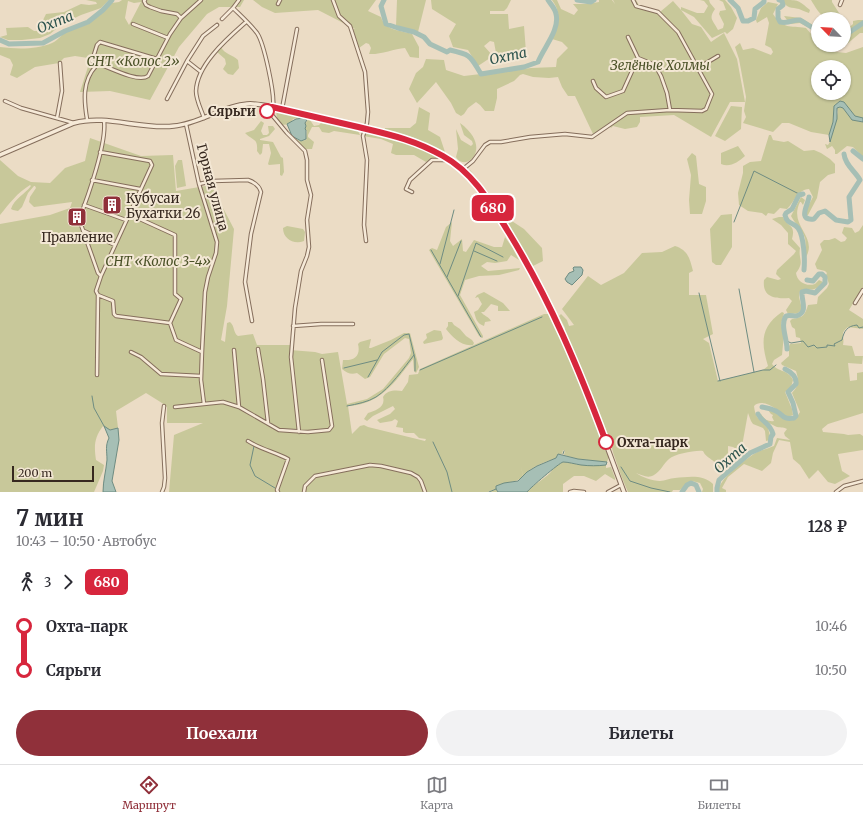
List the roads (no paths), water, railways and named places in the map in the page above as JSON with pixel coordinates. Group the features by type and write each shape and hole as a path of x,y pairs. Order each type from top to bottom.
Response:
{"street":[{"path":"145,0 144,2 146,5 150,7 177,14 182,18"},
{"path":"222,19 239,0"},
{"path":"278,4 280,0"},
{"path":"333,0 340,16 351,29 365,72 368,112 367,123 363,136 367,160 364,225 366,241"},
{"path":"462,170 474,161 485,145 490,142 565,134 592,137 627,114 670,110 702,111 706,109 712,94 678,32 658,12 636,6 633,0"},
{"path":"840,5 842,0"},
{"path":"96,66 99,64 120,73 143,78 148,76 168,38 182,18 199,1"},
{"path":"233,8 257,33 262,43 274,101 271,110 272,115 305,151 307,160 307,180 311,195 307,220 308,251 301,271 294,308 291,364 299,432"},
{"path":"204,118 196,92 197,83 201,72 228,37 246,22"},
{"path":"133,24 168,38"},
{"path":"167,99 187,61 203,36 216,25"},
{"path":"282,109 297,30"},
{"path":"628,37 638,58 655,65 668,93 670,110"},
{"path":"96,66 92,61 100,42 157,59"},
{"path":"698,68 718,56"},
{"path":"593,81 596,88 606,97 623,91 638,58"},
{"path":"187,61 201,72"},
{"path":"57,118 62,91 60,63"},
{"path":"87,119 84,93 96,66"},
{"path":"5,101 20,108 74,123"},
{"path":"0,155 74,123 87,119 159,127 176,126 241,105 253,104 282,109 412,141 449,160 462,170 478,186 497,214 551,309 596,417 624,492"},
{"path":"101,276 98,273 79,219 103,141 104,120"},
{"name":"Горная улица","path":"186,124 199,184 217,242 216,253 205,292 201,376 204,404"},
{"path":"97,375 98,295 96,291 101,276 152,165 150,162 100,152"},
{"path":"412,192 406,189 410,180 432,160 449,160"},
{"path":"92,180 140,190"},
{"path":"199,184 213,181 248,180 260,188 261,192 251,234 245,282 252,321"},
{"path":"84,205 126,220"},
{"path":"129,214 175,235 175,294 181,299 170,324 176,340 202,352"},
{"path":"83,231 115,246"},
{"path":"855,303 863,290"},
{"path":"98,295 113,301 114,314 116,316 170,324"},
{"path":"294,326 353,324"},
{"path":"258,349 268,423"},
{"path":"234,350 239,407"},
{"path":"131,352 141,357 162,374 201,376"},
{"path":"175,407 223,402 239,407 279,430 311,432 329,430 332,426 322,360"},
{"path":"162,492 165,478 162,423 164,406"},
{"path":"248,441 288,459 277,491"},
{"path":"304,492 305,486 315,476 370,465 410,473 418,477 425,492"},
{"path":"836,492 844,486 863,481"},
{"path":"608,492 621,485"},
{"path":"570,492 574,490 584,492"}],"waterway":[{"name":"Охта","path":"0,40 9,44 43,43 65,31 88,22 103,10 112,0"},
{"name":"Охта","path":"384,0 381,6 386,24 414,32 424,37 430,44 447,52 450,50 467,55 470,57 481,74 524,67 538,62 554,32 557,20 554,8 548,0"},
{"name":"Охта","path":"577,0 591,2 594,0"},
{"name":"Охта","path":"730,0 738,8 743,21 748,21 754,18 755,9 764,2 764,0"},
{"name":"Охта","path":"779,0 782,1 783,5 778,9 778,18 780,22 800,20 811,27"},
{"name":"Охта","path":"851,31 863,23"},
{"name":"Охта","path":"853,151 863,159"},
{"name":"Охта","path":"809,197 805,212 806,218 814,219 819,213 825,211 836,220 848,222 851,220 849,197 860,180 848,165 844,154"},
{"path":"734,222 754,171 799,194"},
{"name":"Охта","path":"803,194 799,195 792,209 785,215 787,220 798,228 802,237 804,248 804,270"},
{"path":"440,264 454,210"},
{"path":"447,277 461,241"},
{"path":"458,296 476,243 503,257"},
{"path":"431,250 481,337"},
{"path":"474,251 497,261"},
{"name":"Охта","path":"787,349 784,327 784,320 786,316 796,316 802,312 804,306 802,292 806,291 815,293 825,283 825,277 822,274 819,274 813,281 807,280"},
{"path":"739,289 754,372"},
{"path":"699,293 720,381"},
{"path":"420,370 542,317"},
{"path":"787,341 791,343 803,341 808,347 814,345 817,348 827,347 827,345 835,346 834,344 842,340 848,328 857,325 859,328 863,327"},
{"path":"368,377 382,352 404,335 409,334 415,359 415,371"},
{"path":"347,406 362,403 376,397 396,378 414,355"},
{"path":"344,368 377,360"},
{"path":"718,381 763,370 770,370 776,365"},
{"name":"Охта","path":"762,407 774,410 787,418 794,418 796,416 793,403 788,392 796,384 796,379 785,369"},
{"path":"92,396 94,408 104,426"},
{"name":"Охта","path":"717,492 719,480 730,470 750,453 770,444 773,434 768,425 758,414"},
{"path":"433,442 447,472 452,492"},
{"path":"254,446 250,465 255,476 275,488"},
{"path":"621,467 630,481 670,492"},
{"name":"Охта","path":"682,492 687,485 691,483 696,485 699,492"},
{"path":"489,492 496,489"}],"place":[{"name":"Сярьги","path":"267,111"},
{"name":"Кубусаи Бухатки 26","path":"112,205"},
{"name":"Правление","path":"77,217"},
{"name":"Охта-парк","path":"606,442"}],"park label":[{"name":"СНТ «Колос 2»","path":"133,61"},
{"name":"Зелёные Холмы","path":"660,65"},
{"name":"СНТ «Колос 3-4»","path":"158,261"}]}
